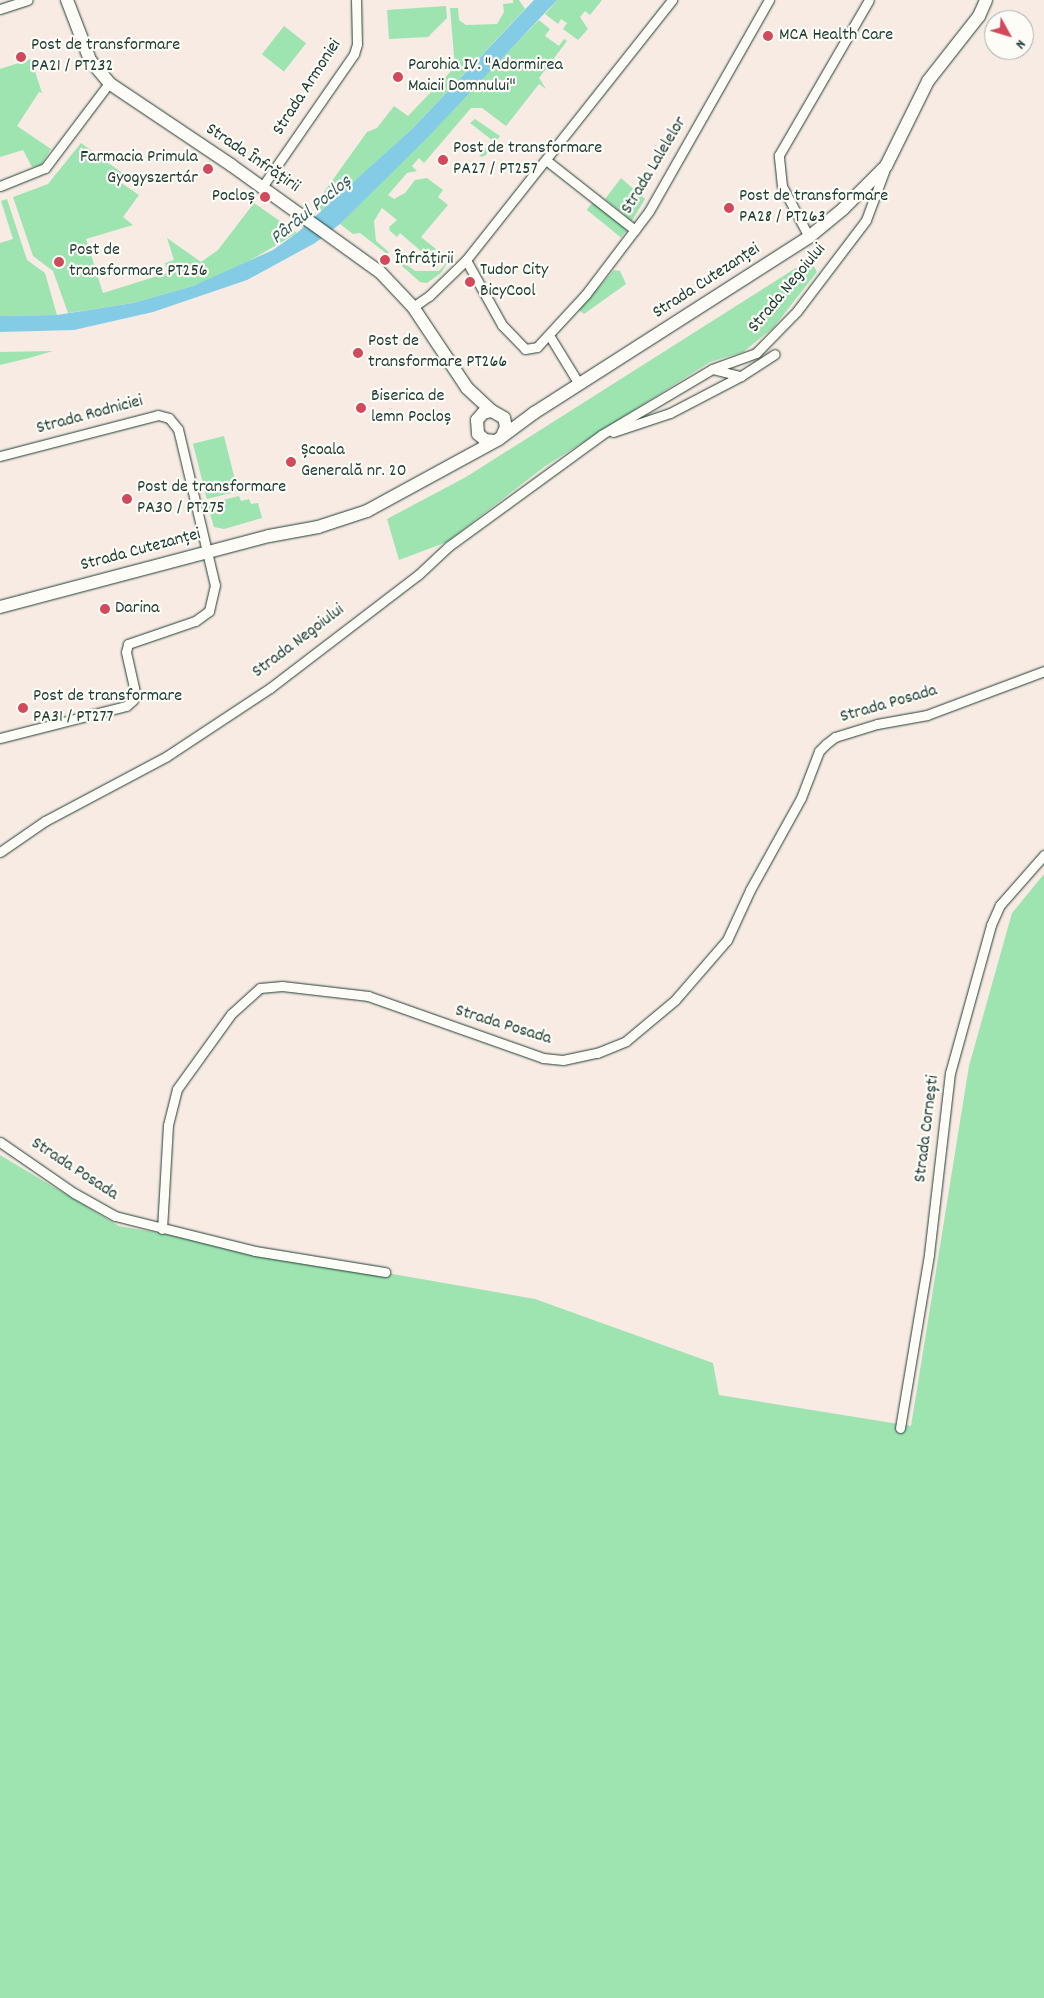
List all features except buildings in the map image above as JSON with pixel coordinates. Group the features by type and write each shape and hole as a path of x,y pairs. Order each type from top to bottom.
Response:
{"street":[{"path":"0,9 28,0"},
{"name":"Strada Înfrățirii","path":"67,0 90,60 109,83 262,187 380,272 413,307 466,388 496,413"},
{"name":"Strada Armoniei","path":"262,187 354,54 357,44 356,0"},
{"path":"413,307 429,296 466,260 672,0"},
{"name":"Strada Lalelelor","path":"466,260 502,325 525,350 537,347 586,294 635,230 769,0"},
{"path":"809,237 782,186 779,155 869,0"},
{"name":"Strada Negoiului","path":"0,852 45,821 168,756 270,688 418,575 449,546 603,435 712,368 756,353 774,338 866,220 886,166 928,81 979,16 986,0"},
{"path":"0,186 45,168 109,83"},
{"path":"546,160 635,230"},
{"name":"Strada Cutezanței","path":"0,607 207,552 318,526 367,511 498,438 809,237 844,209 886,166"},
{"path":"456,462 501,442 554,406 579,384 549,335"},
{"name":"Strada Negoiului","path":"603,435 670,413 741,376 775,354"},
{"path":"712,368 722,374 741,376"},
{"name":"Strada Înfrățirii","path":"466,388 476,425"},
{"path":"483,413 496,413 506,427 498,438 485,440 476,425 483,413"},
{"name":"Strada Cutezanței","path":"496,413 515,417 534,413"},
{"name":"Strada Rodniciei","path":"0,456 158,415 170,418 178,429 215,585 209,610 195,621 128,644 126,652 135,692 133,700 126,706 40,730 0,738"},
{"name":"Strada Cutezanței","path":"456,462 471,445 476,425"},
{"name":"Strada Posada","path":"162,1229 168,1125 177,1088 231,1014 260,988 282,986 368,996 543,1058 563,1060 597,1053 626,1041 675,1000 728,940 750,890 801,798 819,751 834,737 868,727 927,715 1044,672"},
{"name":"Strada Cornești","path":"900,1428 929,1254 950,1073 994,918 1016,884 1044,855"},
{"name":"Strada Posada","path":"0,1142 74,1194 115,1216 255,1251 385,1272"}],"green space":[{"path":"513,0 519,0 525,9 413,128 322,211 314,206 367,132 377,128 394,106 408,116 455,67 450,8 458,8 459,20 466,25 497,24 504,12 503,4 513,3"},
{"path":"557,0 602,0 590,15 585,11 580,17 588,29 578,40 563,29 567,23 561,19 558,24 545,14"},
{"path":"446,6 447,18 428,37 389,39 387,10"},
{"path":"539,20 550,29 545,36 559,46 564,39 567,41 539,78 546,89 539,84 506,126 482,108 471,108 424,163 419,158 412,166 417,171 407,173 388,195 394,199 405,193 415,180 427,178 443,190 438,197 448,205 421,237 436,249 429,258 400,233 397,237 390,231 389,227 397,220 382,208 374,221 376,241 389,252 387,254 360,233 353,234 340,224"},
{"path":"284,26 306,43 284,72 262,54"},
{"path":"31,59 42,93 39,92 17,126 51,149 41,165 32,167 23,150 0,157 0,69"},
{"path":"475,119 500,136 485,156 479,157 492,140 470,123"},
{"path":"81,143 125,175 120,182 139,195 123,217 133,225 86,239 103,293 167,273 165,263 174,260 167,238 201,262 218,250 254,203 297,233 232,271 193,286 133,303 68,313 53,271 33,256 13,197 48,184"},
{"path":"621,178 645,199 632,221 605,199"},
{"path":"7,199 27,260 45,273 57,315 0,316 0,243 13,239 1,201"},
{"path":"593,202 627,230 621,237 587,210"},
{"path":"810,259 817,272 773,328 743,352 710,362 544,467 447,542 399,560 387,519 466,477"},
{"path":"449,260 441,273 427,283 420,282 402,266 404,263 415,271 439,271"},
{"path":"614,270 620,271 626,284 584,314 579,310"},
{"path":"53,351 29,358 0,365 0,352"},
{"path":"224,436 238,491 207,499 193,444"},
{"path":"239,496 241,501 249,499 251,504 258,503 262,518 224,529 214,527 207,504"},
{"path":"1044,874 1044,1998 0,1998 0,1155 119,1226 535,1299 713,1363 719,1395 911,1426 969,1066 1012,913"}],"water":[{"name":"Pârâul Pocloș","path":"534,0 557,0 427,138 340,224 315,243 247,280 153,312 74,330 0,332 0,316 57,315 133,303 193,286 273,250 297,233 413,128"}],"place":[{"name":"MCA Health Care","path":"768,36"},
{"name":"Post de transformare PA21 / PT232","path":"21,57"},
{"name":"Parohia IV. \"Adormirea Maicii Domnului\"","path":"398,77"},
{"name":"Post de transformare PA27 / PT257","path":"443,160"},
{"name":"Farmacia Primula Gyogyszertár","path":"208,169"},
{"name":"Pocloș","path":"265,197"},
{"name":"Post de transformare PA28 / PT263","path":"729,208"},
{"name":"Înfrățirii","path":"385,260"},
{"name":"Post de transformare PT256","path":"59,262"},
{"name":"Tudor City BicyCool","path":"470,282"},
{"name":"Post de transformare PT266","path":"358,353"},
{"name":"Biserica de lemn Pocloș","path":"361,408"},
{"name":"Școala Generală nr. 20","path":"291,462"},
{"name":"Post de transformare PA30 / PT275","path":"127,499"},
{"name":"Darina","path":"105,609"},
{"name":"Post de transformare PA31 / PT277","path":"23,708"}]}
